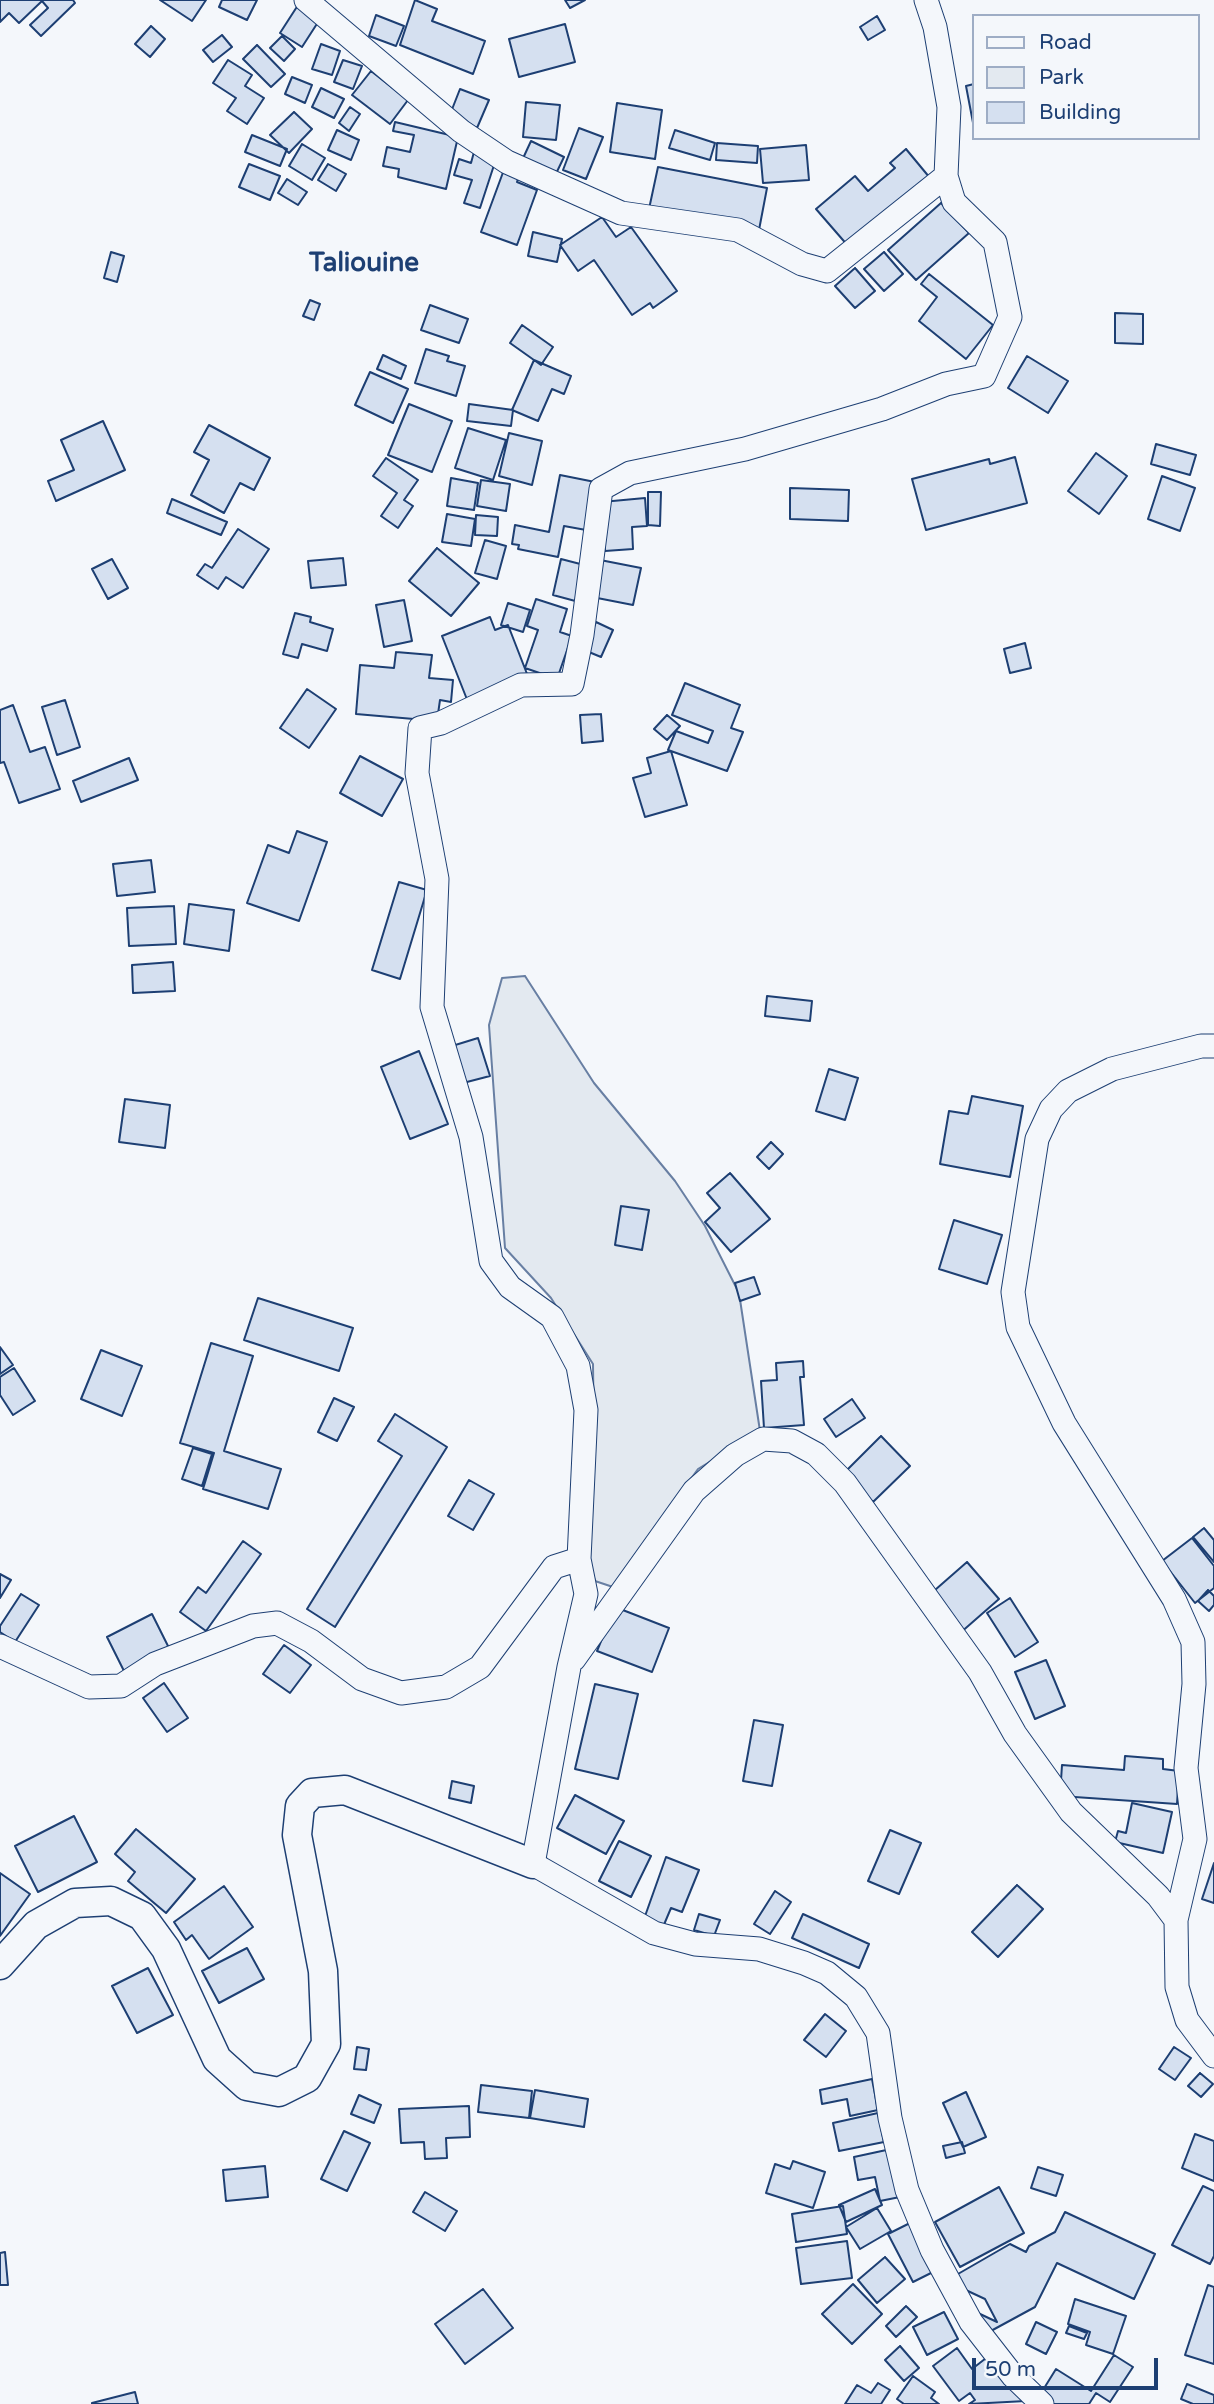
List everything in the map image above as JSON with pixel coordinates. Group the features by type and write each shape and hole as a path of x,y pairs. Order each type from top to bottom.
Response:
{"street":[{"path":"306,0 461,131 507,162 621,213 738,230 802,264 827,271 946,176"},
{"path":"533,1864 569,1667 586,1594 579,1559 586,1410 578,1366 552,1317 510,1287 491,1261 471,1137 432,1007 437,879 417,773 420,728 441,723 521,684 572,684 582,635 601,489 630,473 744,449 882,409 946,384 984,376 1010,317 995,242 954,202 946,176 949,107 935,27 926,0"},
{"path":"1214,1046 1201,1046 1112,1069 1069,1091 1051,1109 1037,1139 1013,1292 1018,1328 1063,1423 1174,1599 1192,1643 1194,1684 1186,1768 1195,1839 1175,1920 1177,1987 1187,2020 1214,2056"},
{"path":"569,1667 694,1491 735,1455 763,1439 792,1441 816,1454 845,1483 979,1672 1015,1734 1071,1812 1158,1896 1175,1920"},
{"path":"0,1646 89,1686 121,1686 155,1664 253,1626 277,1623 311,1641 362,1679 401,1693 446,1687 480,1667 554,1567 579,1559"},
{"path":"0,1965 36,1925 75,1903 111,1901 142,1916 166,1949 217,2059 247,2086 279,2092 307,2078 326,2044 323,1971 297,1835 300,1806 312,1793 345,1790 533,1864 654,1933 695,1944 759,1949 804,1963 827,1973 856,1997 878,2033 890,2118 908,2190 932,2250 971,2322 1013,2376 1042,2404"}],"green space":[{"path":"525,976 594,1083 675,1181 705,1226 739,1293 760,1431 698,1469 613,1587 595,1581 589,1560 594,1447 593,1364 551,1298 505,1248 489,1025 502,978"}],"building":[{"path":"0,0 73,0 75,3 41,36 30,25 48,8 42,1 19,23 9,13 0,22"},
{"path":"160,0 206,0 192,21"},
{"path":"222,0 257,0 247,20 219,7"},
{"path":"415,0 437,9 432,21 485,41 473,74 400,45"},
{"path":"565,0 585,0 570,8"},
{"path":"300,2 322,16 302,47 280,33"},
{"path":"376,15 404,26 396,46 369,36"},
{"path":"877,16 885,30 868,40 860,27"},
{"path":"565,24 575,62 519,77 509,39"},
{"path":"151,26 165,39 150,57 135,44"},
{"path":"222,35 232,47 213,62 203,50"},
{"path":"282,36 295,49 284,61 270,48"},
{"path":"321,44 340,51 332,75 312,69"},
{"path":"257,45 285,74 271,87 243,59"},
{"path":"228,60 252,75 245,86 264,98 247,124 227,111 236,98 213,83"},
{"path":"343,60 362,66 353,89 334,82"},
{"path":"371,71 408,100 390,124 352,95"},
{"path":"292,77 312,85 305,103 285,94"},
{"path":"972,84 972,118 966,86"},
{"path":"321,88 344,99 334,118 312,107"},
{"path":"460,89 489,100 477,128 449,117"},
{"path":"526,102 560,105 556,140 523,137"},
{"path":"617,103 662,110 655,159 610,152"},
{"path":"350,107 360,114 349,131 339,123"},
{"path":"294,112 312,129 289,153 270,135"},
{"path":"395,122 458,137 446,189 398,177 399,169 383,166 387,147 410,152 414,135 393,131"},
{"path":"579,128 603,137 586,179 563,170"},
{"path":"337,130 359,140 351,160 328,150"},
{"path":"675,130 715,143 710,160 669,148"},
{"path":"252,135 287,149 280,166 245,152"},
{"path":"531,141 564,157 552,182 519,167"},
{"path":"717,143 758,146 757,163 716,160"},
{"path":"302,144 325,158 312,180 289,166"},
{"path":"806,145 809,180 763,183 760,149"},
{"path":"906,149 930,178 849,247 816,209 855,176 868,191 895,168 890,163"},
{"path":"474,152 496,159 480,208 464,203 472,180 454,175 459,159 471,163"},
{"path":"249,164 280,176 270,200 239,187"},
{"path":"328,164 346,174 336,191 318,180"},
{"path":"505,167 520,173 517,182 537,190 517,245 481,232"},
{"path":"658,167 767,188 759,230 649,209"},
{"path":"287,179 307,192 298,205 278,193"},
{"path":"941,203 969,233 916,280 888,250"},
{"path":"602,217 616,237 631,227 677,291 653,308 650,303 632,315 594,260 578,271 560,245"},
{"path":"533,232 562,239 557,262 528,256"},
{"path":"111,252 124,256 117,282 104,278"},
{"path":"884,252 903,274 884,291 864,269"},
{"path":"855,268 875,291 855,308 835,286"},
{"path":"929,274 993,325 966,359 919,321 937,297 921,284"},
{"path":"310,300 320,304 314,320 303,316"},
{"path":"430,305 468,319 459,343 421,330"},
{"path":"1115,313 1143,314 1143,344 1115,343"},
{"path":"522,325 553,347 541,365 510,343"},
{"path":"426,349 449,356 447,361 465,366 456,396 415,383"},
{"path":"383,355 406,366 401,379 377,369"},
{"path":"1027,356 1068,381 1048,413 1008,388"},
{"path":"534,360 571,376 564,394 552,389 538,421 512,410"},
{"path":"370,372 408,389 393,423 355,405"},
{"path":"409,404 452,421 432,472 388,455"},
{"path":"469,404 513,410 511,426 467,421"},
{"path":"103,421 125,470 56,501 48,481 74,470 61,440"},
{"path":"209,425 270,458 254,490 240,483 224,513 191,495 209,460 194,452"},
{"path":"468,428 506,440 493,480 455,468"},
{"path":"509,433 542,441 532,485 499,476"},
{"path":"1156,444 1196,455 1190,475 1151,464"},
{"path":"1096,453 1127,476 1099,514 1068,491"},
{"path":"1015,457 1027,503 926,530 912,479 989,459 990,464"},
{"path":"386,458 418,480 404,500 413,506 398,528 381,516 397,493 373,476"},
{"path":"560,475 595,482 586,530 564,526 558,557 518,549 519,545 512,544 515,525 549,532"},
{"path":"1162,476 1195,488 1180,531 1148,519"},
{"path":"451,478 478,483 474,510 447,506"},
{"path":"481,480 510,484 506,511 477,506"},
{"path":"790,488 849,490 848,521 790,519"},
{"path":"648,492 661,492 660,526 648,525"},
{"path":"645,498 647,526 632,527 633,549 605,551 602,502"},
{"path":"172,499 227,522 221,535 167,513"},
{"path":"447,514 475,519 471,546 442,542"},
{"path":"476,515 498,517 497,536 475,535"},
{"path":"238,529 269,549 243,588 226,577 218,589 197,575 205,564 212,568"},
{"path":"485,540 506,546 497,579 475,573"},
{"path":"437,548 479,583 451,616 409,581"},
{"path":"343,558 346,585 311,588 308,561"},
{"path":"112,559 128,588 108,599 92,569"},
{"path":"561,559 588,566 579,602 553,595"},
{"path":"595,559 641,568 633,605 587,596"},
{"path":"536,599 567,609 560,632 572,636 557,679 525,668 538,630 527,626"},
{"path":"404,600 412,641 384,647 376,605"},
{"path":"508,603 530,610 523,632 501,625"},
{"path":"295,613 311,617 310,622 333,629 327,651 302,644 298,658 283,654"},
{"path":"490,617 495,630 508,625 529,679 468,702 442,636"},
{"path":"596,622 613,630 601,657 584,650"},
{"path":"1025,643 1031,668 1010,673 1004,649"},
{"path":"396,652 432,655 429,678 453,680 451,702 440,700 437,721 356,714 360,665 394,668"},
{"path":"685,683 740,705 731,728 743,732 727,771 668,750 676,731 708,743 713,731 672,715"},
{"path":"307,689 336,709 309,748 280,728"},
{"path":"65,700 80,747 57,755 42,707"},
{"path":"13,705 30,752 45,747 60,789 19,803 4,762 0,763 0,710"},
{"path":"601,714 603,741 582,743 580,715"},
{"path":"667,715 680,726 667,740 654,729"},
{"path":"671,751 687,805 645,817 633,778 651,773 647,758"},
{"path":"360,756 403,779 382,816 340,793"},
{"path":"129,758 138,780 81,802 73,781"},
{"path":"297,831 327,842 299,921 247,903 268,845 289,853"},
{"path":"151,860 155,892 117,896 113,864"},
{"path":"399,882 427,890 400,979 372,970"},
{"path":"189,904 234,910 229,951 184,944"},
{"path":"174,906 176,944 129,946 127,908"},
{"path":"173,962 175,991 133,993 132,965"},
{"path":"767,996 812,1001 810,1021 765,1016"},
{"path":"478,1038 490,1076 463,1083 452,1046"},
{"path":"419,1051 448,1124 410,1139 381,1067"},
{"path":"829,1069 858,1078 845,1120 816,1111"},
{"path":"972,1096 1023,1106 1010,1177 940,1164 949,1111 968,1114"},
{"path":"125,1099 170,1105 165,1148 119,1142"},
{"path":"771,1142 783,1154 769,1169 757,1157"},
{"path":"730,1173 770,1219 731,1252 705,1222 720,1208 707,1193"},
{"path":"621,1206 649,1210 642,1250 615,1245"},
{"path":"954,1220 1002,1235 987,1284 939,1269"},
{"path":"754,1277 760,1294 740,1301 735,1283"},
{"path":"258,1298 353,1328 339,1371 244,1340"},
{"path":"211,1343 253,1356 224,1451 281,1469 268,1509 203,1489 214,1453 180,1443"},
{"path":"0,1347 13,1365 0,1374"},
{"path":"101,1350 142,1366 122,1416 81,1399"},
{"path":"803,1361 804,1377 800,1377 804,1425 764,1428 761,1381 777,1380 776,1363"},
{"path":"14,1368 35,1401 13,1415 0,1395 0,1377"},
{"path":"334,1398 354,1407 337,1441 318,1432"},
{"path":"852,1399 865,1418 836,1437 824,1419"},
{"path":"395,1414 447,1447 335,1627 307,1609 402,1456 378,1441"},
{"path":"881,1436 910,1466 873,1502 844,1473"},
{"path":"193,1448 212,1454 202,1486 182,1479"},
{"path":"469,1480 494,1494 473,1530 448,1516"},
{"path":"1204,1528 1214,1540 1214,1562 1193,1537"},
{"path":"1192,1538 1214,1566 1214,1588 1195,1603 1162,1561"},
{"path":"243,1541 261,1554 206,1631 180,1612 198,1587 206,1593"},
{"path":"967,1562 999,1599 959,1634 927,1597"},
{"path":"0,1574 11,1580 0,1598"},
{"path":"1208,1590 1214,1596 1214,1605 1209,1611 1198,1601"},
{"path":"21,1594 39,1605 15,1642 0,1632 0,1626"},
{"path":"1010,1598 1038,1642 1015,1657 987,1613"},
{"path":"615,1607 669,1628 652,1672 597,1651"},
{"path":"152,1614 169,1648 124,1671 107,1637"},
{"path":"284,1645 311,1665 290,1693 263,1674"},
{"path":"1046,1660 1065,1706 1035,1719 1015,1672"},
{"path":"164,1683 188,1718 167,1732 143,1698"},
{"path":"595,1684 638,1694 618,1779 575,1769"},
{"path":"754,1720 783,1725 772,1786 743,1781"},
{"path":"1125,1756 1163,1759 1163,1769 1179,1771 1177,1804 1060,1796 1062,1765 1124,1770"},
{"path":"452,1781 474,1786 471,1803 449,1798"},
{"path":"575,1795 624,1821 606,1854 557,1828"},
{"path":"1132,1803 1172,1812 1163,1853 1115,1842 1118,1831 1126,1833"},
{"path":"74,1816 97,1862 38,1892 15,1846"},
{"path":"136,1829 195,1879 166,1913 128,1881 135,1872 115,1854"},
{"path":"890,1830 921,1843 899,1894 868,1881"},
{"path":"619,1841 651,1856 631,1897 599,1881"},
{"path":"666,1857 699,1870 682,1912 671,1908 663,1927 644,1919"},
{"path":"1214,1863 1214,1903 1202,1899"},
{"path":"0,1873 30,1894 0,1936"},
{"path":"1017,1885 1043,1909 998,1957 972,1932"},
{"path":"224,1886 253,1927 209,1959 192,1935 186,1940 174,1922"},
{"path":"775,1891 791,1902 770,1934 754,1924"},
{"path":"699,1914 720,1920 714,1936 694,1930"},
{"path":"803,1914 869,1944 859,1968 792,1938"},
{"path":"247,1948 264,1979 219,2003 202,1971"},
{"path":"148,1968 173,2015 137,2033 112,1986"},
{"path":"825,2014 846,2031 826,2057 804,2040"},
{"path":"357,2047 369,2049 366,2070 354,2069"},
{"path":"1174,2047 1191,2058 1175,2080 1159,2069"},
{"path":"1200,2073 1213,2084 1201,2097 1188,2086"},
{"path":"872,2079 878,2110 850,2116 847,2099 822,2104 820,2090"},
{"path":"481,2085 532,2091 529,2118 478,2112"},
{"path":"535,2090 588,2099 584,2127 530,2118"},
{"path":"966,2092 986,2137 963,2147 943,2103"},
{"path":"359,2095 381,2105 374,2123 351,2114"},
{"path":"469,2106 470,2137 446,2138 447,2158 425,2159 424,2142 401,2143 399,2109"},
{"path":"878,2113 884,2142 839,2151 833,2123"},
{"path":"344,2131 370,2143 347,2191 321,2179"},
{"path":"1195,2134 1214,2141 1214,2181 1182,2168"},
{"path":"962,2142 965,2153 946,2158 943,2146"},
{"path":"891,2149 900,2197 880,2201 875,2177 858,2180 854,2157"},
{"path":"793,2161 825,2172 813,2208 766,2193 775,2164 790,2169"},
{"path":"265,2166 268,2197 226,2201 223,2170"},
{"path":"1038,2167 1063,2175 1056,2196 1031,2188"},
{"path":"1203,2186 1214,2191 1214,2256 1210,2264 1172,2245"},
{"path":"999,2187 1024,2233 960,2267 935,2222"},
{"path":"875,2189 882,2205 846,2222 839,2205"},
{"path":"425,2192 457,2211 445,2231 413,2212"},
{"path":"843,2206 847,2234 796,2242 792,2214"},
{"path":"877,2208 891,2231 860,2249 846,2227"},
{"path":"1065,2212 1155,2254 1134,2299 1057,2263 1035,2307 989,2332 978,2313 997,2322 985,2299 955,2285 951,2278 1010,2244 1026,2252 1029,2246 1055,2232"},
{"path":"912,2222 937,2270 913,2282 888,2234"},
{"path":"847,2241 852,2278 801,2284 796,2248"},
{"path":"5,2252 8,2285 0,2285 0,2253"},
{"path":"885,2257 905,2279 877,2303 858,2280"},
{"path":"853,2284 882,2314 852,2344 822,2314"},
{"path":"1208,2285 1214,2287 1214,2364 1185,2355"},
{"path":"483,2289 513,2328 465,2364 435,2324"},
{"path":"1075,2299 1126,2316 1113,2354 1086,2345 1090,2332 1068,2324"},
{"path":"906,2306 917,2317 896,2337 886,2326"},
{"path":"944,2312 958,2339 927,2355 913,2327"},
{"path":"1036,2322 1057,2332 1046,2354 1026,2344"},
{"path":"1069,2326 1087,2333 1084,2339 1066,2333"},
{"path":"900,2346 919,2368 904,2381 885,2360"},
{"path":"957,2348 972,2369 990,2355 1026,2401 969,2404 975,2400 970,2393 959,2401 933,2366"},
{"path":"1114,2355 1133,2367 1110,2402 1096,2393 1089,2404 1048,2404 1038,2398 1056,2369 1091,2391"},
{"path":"913,2376 935,2392 931,2398 939,2404 904,2404 897,2399"},
{"path":"878,2383 890,2390 881,2404 845,2404 857,2385 871,2393"},
{"path":"1187,2384 1214,2395 1214,2404 1193,2404 1181,2399"},
{"path":"135,2392 138,2404 92,2404 92,2403"}],"district":[{"name":"Taliouine","path":"364,264"}]}
